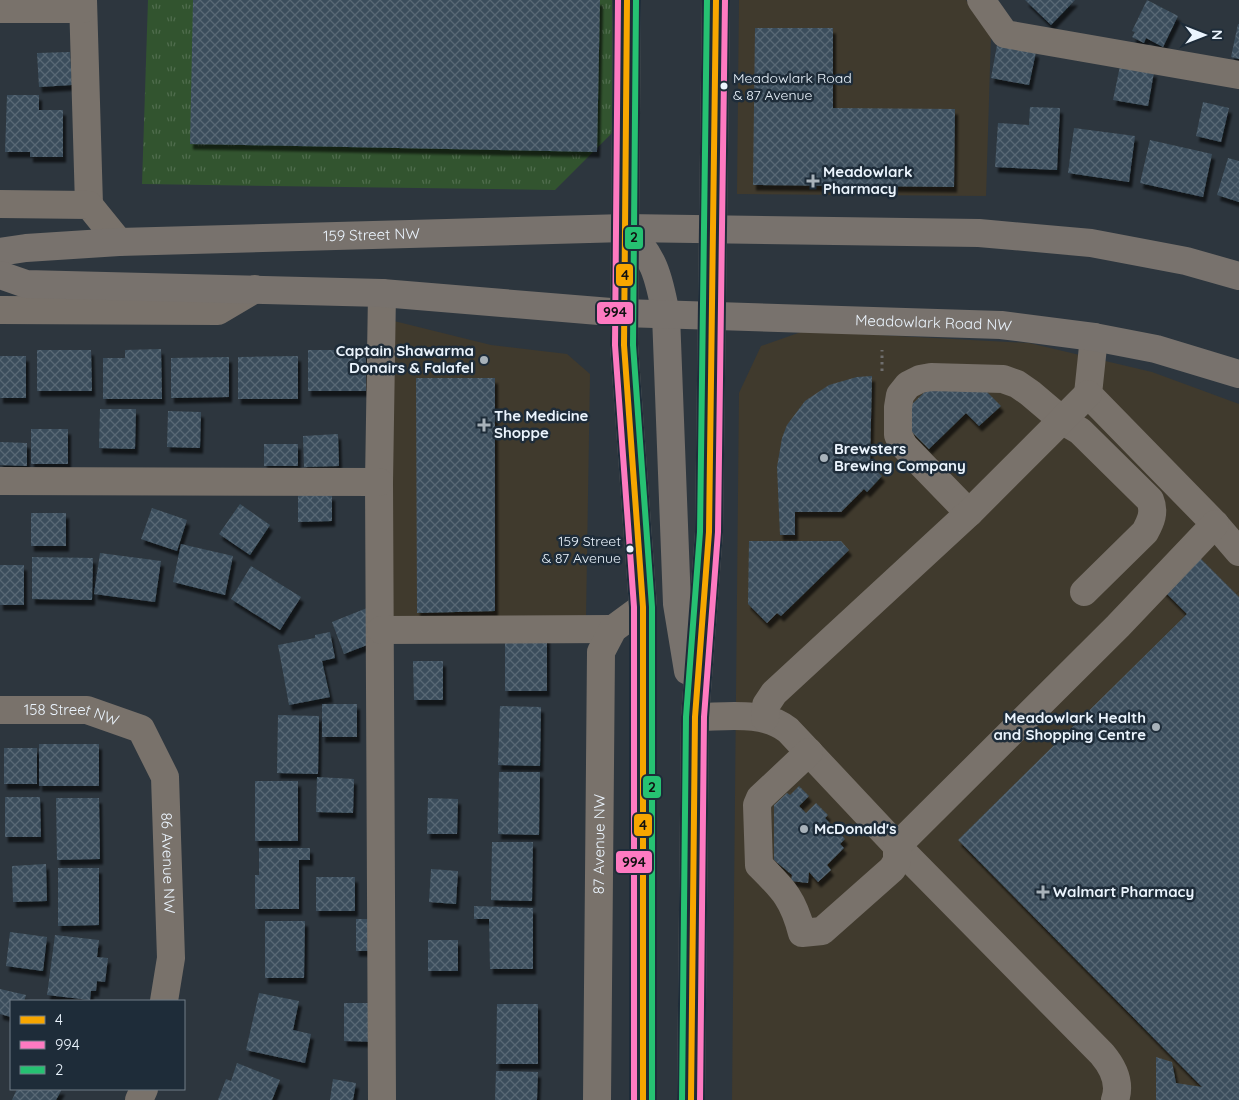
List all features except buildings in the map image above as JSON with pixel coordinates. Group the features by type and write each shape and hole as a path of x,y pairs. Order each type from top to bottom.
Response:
{"main road":[{"path":"627,0 624,313 626,389 641,552 643,607 643,1100"},
{"path":"692,1100 695,716 709,532 716,0"},
{"path":"625,228 979,233 1091,243 1186,261 1239,276"},
{"path":"625,228 641,243 653,263 661,285 666,315 678,604 695,716"},
{"name":"159 Street NW","path":"0,252 26,248 119,242 625,228"},
{"path":"0,275 26,284 382,293 624,313"},
{"name":"Meadowlark Road NW","path":"624,313 1001,325 1094,337 1156,349 1239,374"}],"street":[{"path":"981,0 1005,34 1239,75"},
{"path":"0,9 83,4 89,205 119,242"},
{"path":"0,204 89,205"},
{"path":"0,310 218,311 255,289"},
{"path":"380,1097 381,630 379,482 382,293"},
{"path":"765,718 766,704 774,693 969,513 1088,394 1094,337"},
{"path":"969,513 904,446 898,435 900,394 908,386 920,379 931,377 1003,379 1017,384 1030,392 1063,421 1080,432 1150,500 1153,508 1150,521 1144,532 1084,592"},
{"path":"1088,394 1215,524 1239,552"},
{"path":"0,481 379,482"},
{"path":"809,752 766,791 757,805 758,865 790,899 802,932 822,931 892,869 896,860 896,846 1118,626 1215,524"},
{"name":"87 Avenue NW","path":"598,1100 601,652 613,629 643,607"},
{"path":"381,630 613,629"},
{"name":"158 Street NW","path":"0,710 87,710 141,729"},
{"path":"695,716 765,718 783,726 896,846 1102,1054 1111,1065 1116,1077 1118,1087 1115,1100"},
{"name":"86 Avenue NW","path":"141,729 165,777 171,958 164,1000"}],"shaded area":[{"path":"739,0 966,0 991,35 986,196 737,194"},
{"path":"390,320 491,345 567,354 590,374 586,618 389,618"},
{"path":"804,331 1029,343 1152,372 1239,404 1239,1100 732,1100 739,393 761,346"}],"green space":[{"path":"148,0 612,0 612,133 555,190 142,184"}],"transit line":[{"name":"994","path":"618,0 615,345 634,607 634,1100"},
{"name":"4","path":"627,0 624,345 643,607 643,1100"},
{"name":"2","path":"636,0 633,345 652,607 652,1100"},
{"name":"2","path":"682,1100 686,717 700,532 707,0"},
{"name":"4","path":"691,1100 695,717 709,532 716,0"},
{"name":"994","path":"700,1100 704,717 718,532 725,0"}],"place":[{"name":"Meadowlark Road & 87 Avenue","path":"724,86"},
{"name":"Meadowlark Pharmacy","path":"813,181"},
{"name":"Captain Shawarma Donairs & Falafel","path":"484,360"},
{"name":"The Medicine Shoppe","path":"484,425"},
{"name":"Brewsters Brewing Company","path":"824,458"},
{"name":"159 Street & 87 Avenue","path":"630,549"},
{"name":"Meadowlark Health and Shopping Centre","path":"1156,727"},
{"name":"McDonald's","path":"804,829"},
{"name":"Walmart Pharmacy","path":"1043,892"}]}
